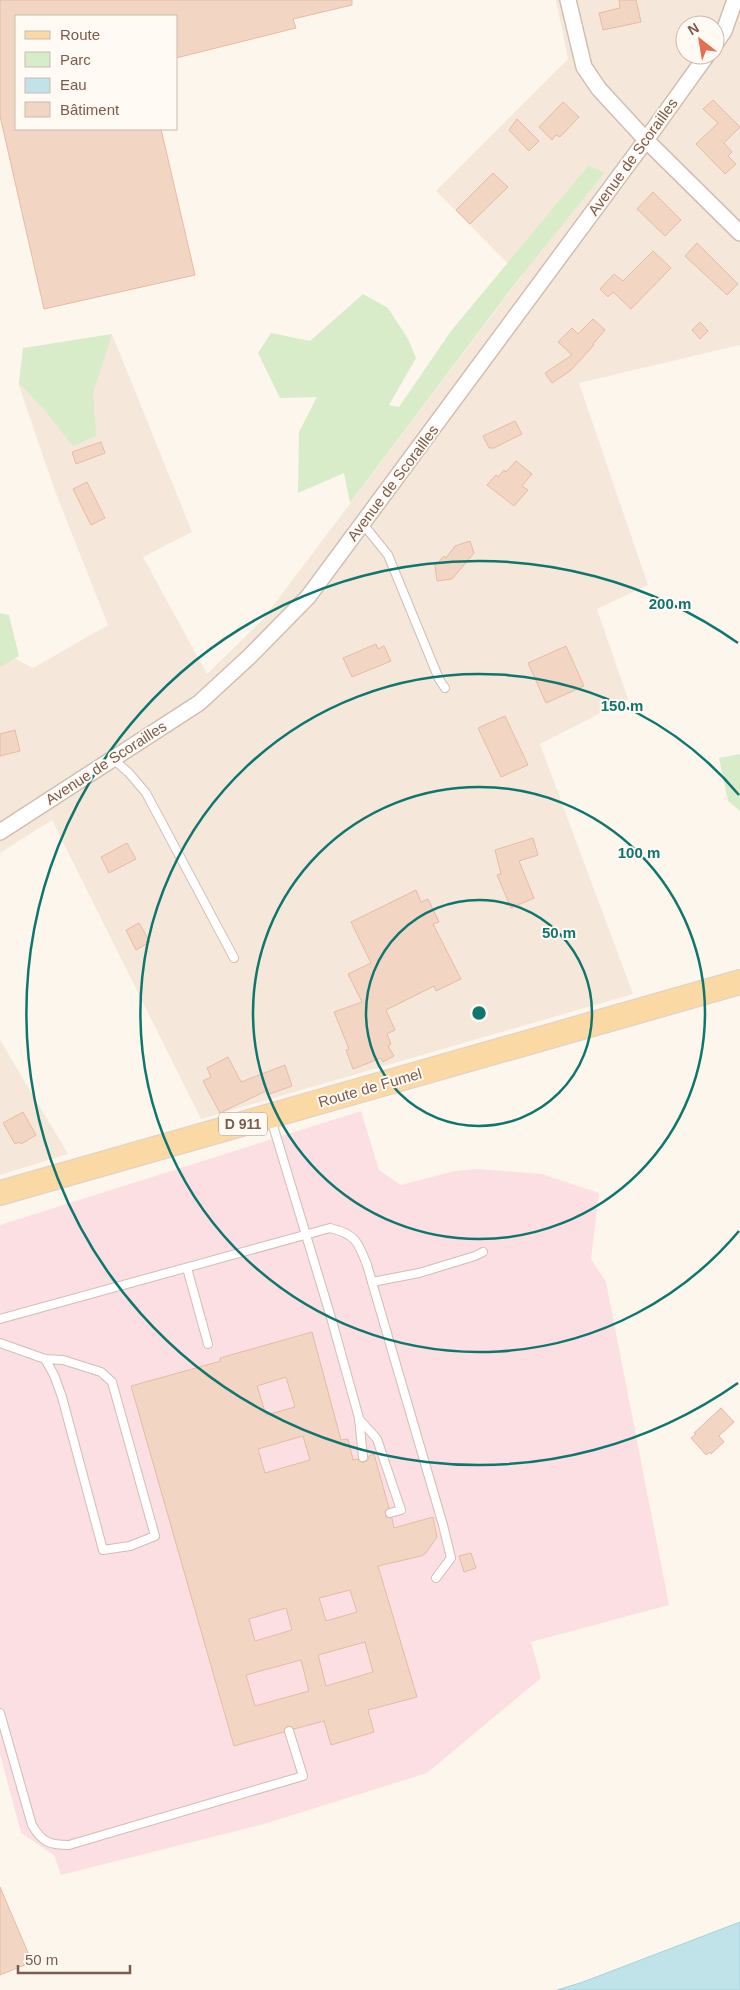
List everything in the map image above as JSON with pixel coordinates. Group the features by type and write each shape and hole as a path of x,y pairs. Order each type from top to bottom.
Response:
{"main road":[{"name":"Route de Fumel","path":"0,1193 133,1154 738,987"}],"street":[{"path":"568,0 584,67 599,89 646,140 740,234"},
{"path":"725,28 735,0"},
{"name":"Avenue de Scorailles","path":"0,832 199,703 250,656 308,597 700,65"}],"lane":[{"path":"362,524 388,555 438,679 445,688"},
{"path":"113,759 129,773 146,793 234,958"},
{"path":"271,1117 359,1418 363,1457"},
{"path":"0,1319 305,1234 330,1228 347,1232 360,1247 372,1282 451,1558 436,1578"},
{"path":"372,1282 419,1274 483,1252"},
{"path":"187,1268 208,1344"},
{"path":"0,1343 46,1359 63,1360 100,1372 112,1382 155,1536 130,1546 103,1550 62,1397 46,1359"},
{"path":"359,1418 377,1439 401,1510 390,1513"},
{"path":"0,1713 32,1825 39,1837 53,1845 68,1845 303,1776 289,1731"}],"shaded area":[{"path":"556,0 740,0 740,345 579,383 648,585 597,609 628,699 540,744 633,994 201,1119 52,820 0,853 0,651 33,668 108,625 55,491 18,383 112,334 192,532 143,557 207,674 263,619 521,277 436,191 568,59"},
{"path":"0,1040 68,1154 0,1175"},
{"path":"361,1111 379,1170 401,1185 455,1171 478,1169 542,1174 599,1193 591,1259 606,1282 669,1605 531,1642 541,1678 427,1773 264,1824 61,1875 54,1855 21,1833 0,1754 0,1225"}],"green space":[{"path":"588,166 605,172 521,276 350,503 344,473 298,493 299,432 317,397 280,398 258,353 271,333 310,341 363,294 388,308 408,339 416,358 389,405 399,407 451,331"},
{"path":"112,334 93,393 96,436 73,446 43,408 19,383 23,348"},
{"path":"0,613 9,615 19,656 0,667"},
{"path":"740,754 740,811 728,801 719,758"}],"water":[{"path":"740,1922 740,1990 557,1990 583,1982"}],"building":[{"path":"0,0 352,0 352,5 293,19 296,28 178,58 178,15 15,15 15,130 161,130 195,275 44,309 0,116"},
{"path":"619,0 636,0 641,22 603,30 599,13 620,8"},
{"path":"713,100 740,127 724,143 732,152 728,156 736,164 725,174 696,144 718,123 703,109"},
{"path":"563,102 579,117 560,137 556,135 552,140 539,127"},
{"path":"517,119 539,141 529,151 509,130"},
{"path":"493,173 508,187 470,224 456,210"},
{"path":"653,192 681,220 665,236 637,209"},
{"path":"697,243 738,284 727,295 685,256"},
{"path":"653,251 671,268 631,309 613,292 608,297 600,289 614,274 623,281"},
{"path":"593,319 605,330 570,371 552,383 545,373 572,355 558,342 572,328 578,334"},
{"path":"700,322 708,331 700,339 692,330"},
{"path":"515,421 522,434 494,448 489,448 483,436"},
{"path":"101,442 105,453 76,464 72,452"},
{"path":"516,461 532,474 522,486 528,490 514,506 487,485 496,475 498,477 504,470 506,472"},
{"path":"87,482 105,518 91,525 73,489"},
{"path":"470,541 474,553 452,579 437,581 435,566 444,556 446,558 455,546"},
{"path":"376,644 378,649 384,646 391,661 352,677 343,658"},
{"path":"566,646 584,686 546,703 528,663"},
{"path":"505,716 528,765 501,777 478,728"},
{"path":"15,730 20,751 0,756 0,734"},
{"path":"533,838 538,855 519,861 534,898 511,908 497,875 501,874 495,850"},
{"path":"127,843 136,859 109,873 101,857"},
{"path":"416,890 421,902 428,899 439,922 433,924 461,979 436,991 434,986 386,1010 395,1030 387,1034 391,1044 388,1046 394,1056 383,1062 381,1058 353,1069 346,1050 349,1049 334,1012 362,1002 348,974 371,963 351,922"},
{"path":"139,923 150,942 136,950 126,930"},
{"path":"228,1057 241,1082 285,1065 292,1086 267,1095 266,1091 220,1113 203,1081 211,1077 207,1068"},
{"path":"23,1112 36,1135 21,1144 20,1142 15,1144 3,1123"},
{"path":"312,1332 341,1440 348,1439 353,1460 358,1459 360,1462 364,1462 368,1460 369,1456 374,1454 389,1508 385,1511 386,1517 392,1518 394,1528 433,1517 437,1537 426,1553 421,1556 378,1566 417,1697 368,1710 374,1732 331,1745 324,1721 294,1729 288,1726 284,1732 234,1746 131,1386 221,1361 220,1358","holes":["286,1377 295,1407 266,1415 257,1386","303,1436 310,1460 265,1473 258,1449","350,1590 357,1612 326,1621 319,1598","286,1608 292,1630 255,1641 249,1619","365,1642 373,1672 326,1686 318,1655","301,1660 309,1691 255,1706 246,1675"]},
{"path":"721,1408 734,1422 719,1436 724,1442 711,1454 710,1452 706,1455 691,1438"},
{"path":"471,1553 476,1568 464,1572 459,1556"},
{"path":"0,1887 32,1962 0,1975"}]}
